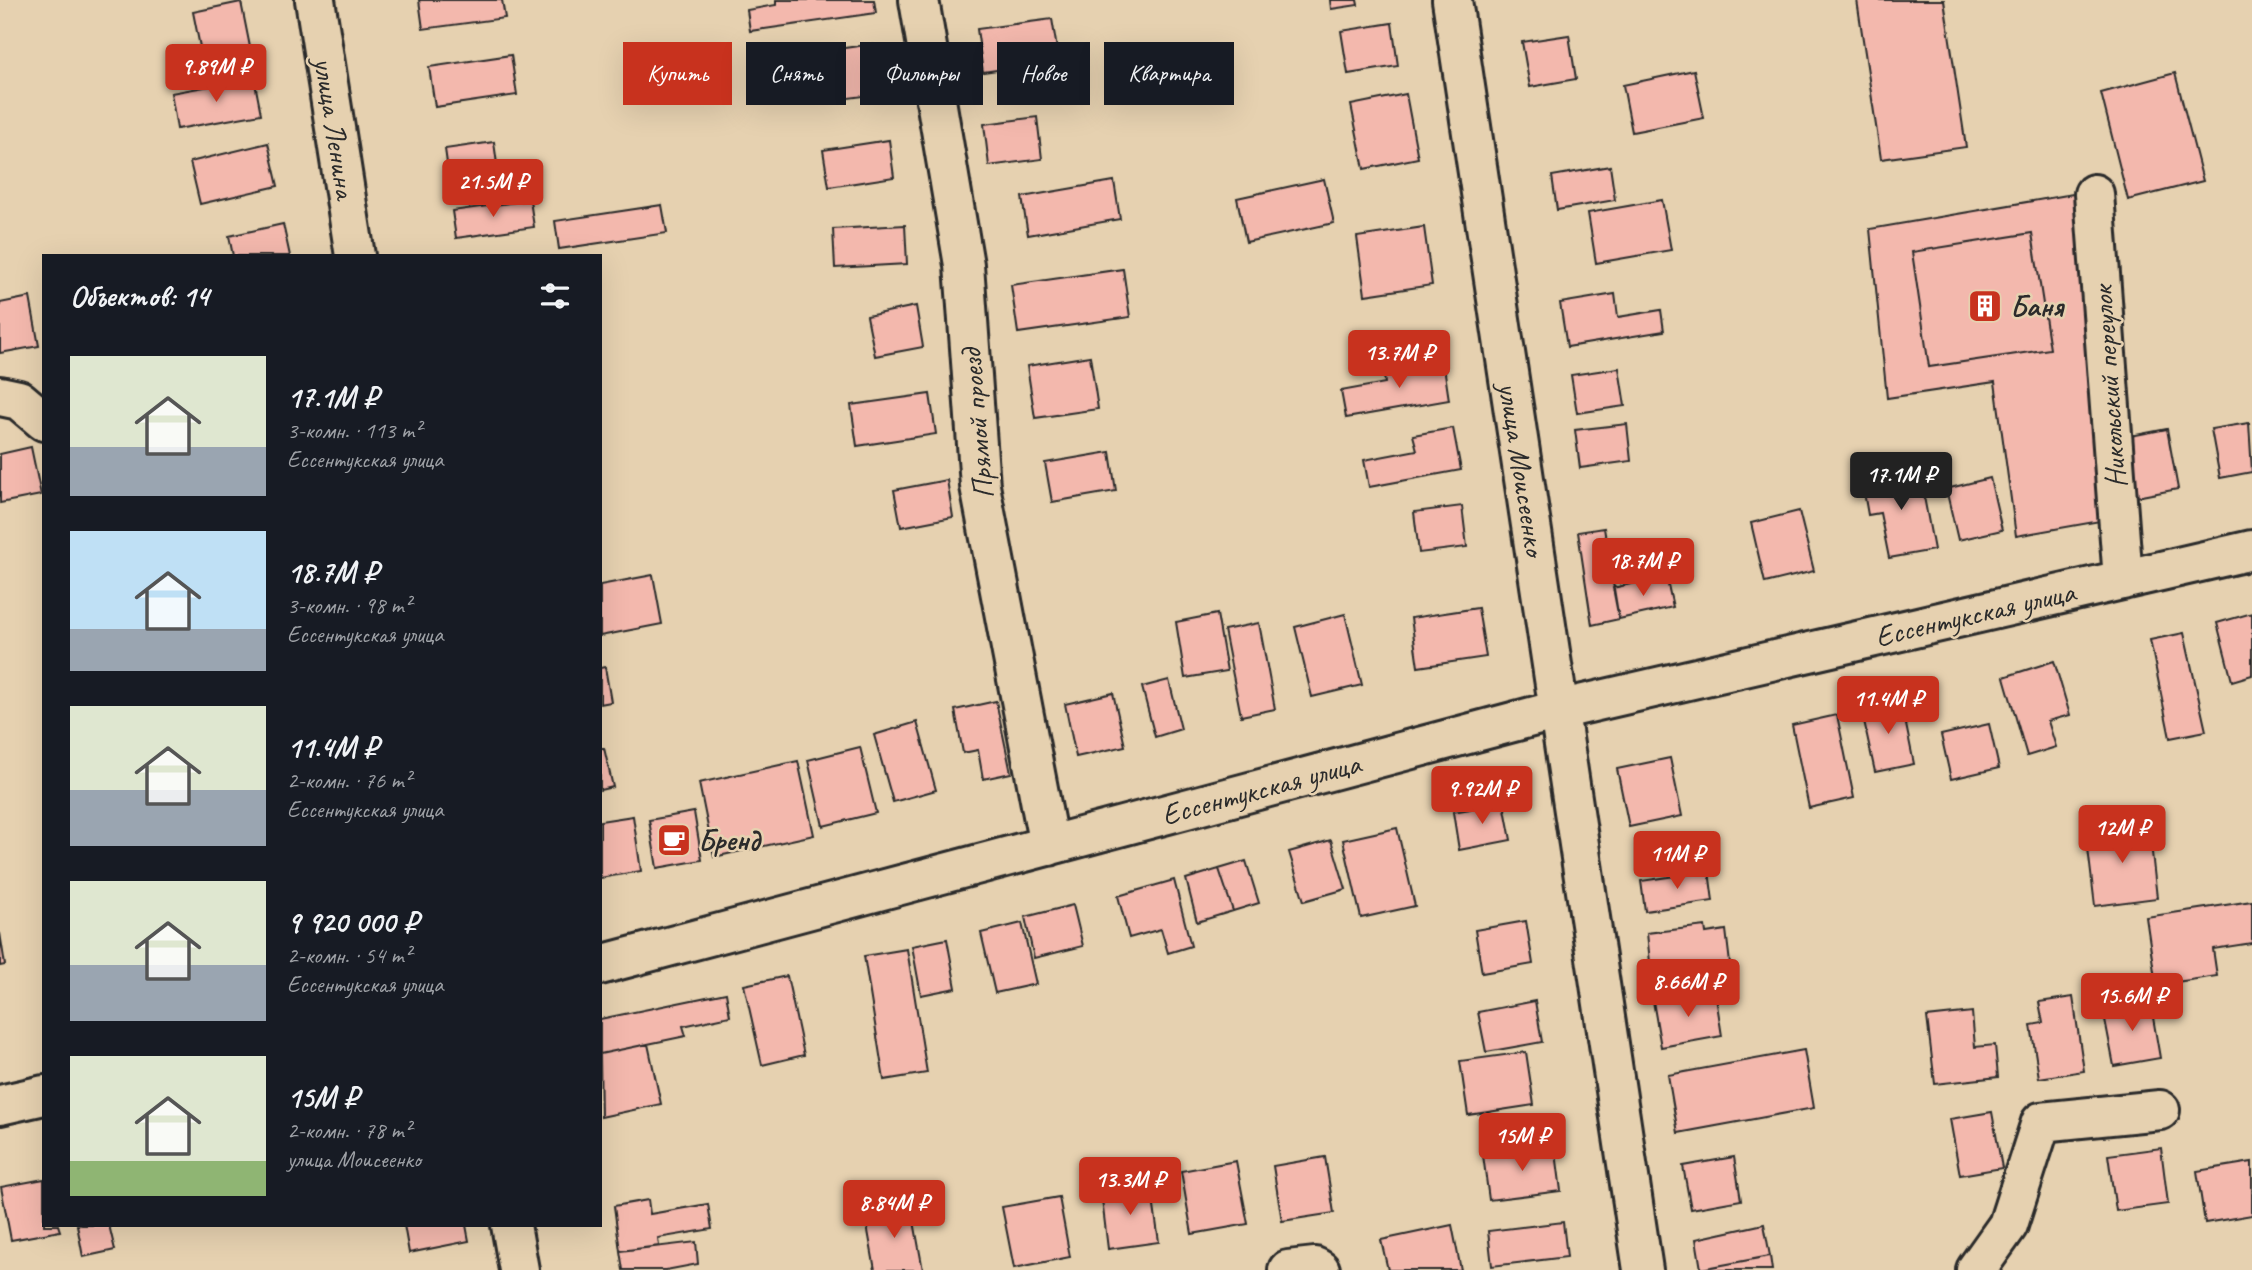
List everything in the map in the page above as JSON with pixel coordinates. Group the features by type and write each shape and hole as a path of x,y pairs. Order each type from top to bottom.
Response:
{"street":[{"name":"улица Ленина","path":"315,0 355,254"},
{"name":"Прямой проезд","path":"919,0 964,265 980,486 1049,846"},
{"name":"улица Моисеенко","path":"1452,0 1643,1270"},
{"name":"Никольский переулок","path":"2094,194 2123,580"},
{"path":"0,396 19,400 42,419"},
{"name":"Ессентукская улица","path":"602,964 1558,710 2252,550"},
{"path":"0,1105 42,1095"},
{"path":"1976,1270 2008,1225 2041,1122 2160,1110"},
{"path":"511,1227 519,1270"},
{"path":"1289,1270 1315,1267 1320,1270"}],"building":[{"path":"419,0 502,0 505,18 423,29"},
{"path":"776,0 874,0 876,13 750,31 747,10 776,5"},
{"path":"1330,0 1357,0 1358,5 1331,9"},
{"path":"1857,0 1944,0 1966,147 1881,159"},
{"path":"241,2 250,47 202,57 193,12"},
{"path":"1052,19 1056,42 997,42 997,70 983,72 983,42 979,42 977,29"},
{"path":"1392,23 1398,66 1348,74 1341,31"},
{"path":"1569,35 1576,79 1530,87 1522,42"},
{"path":"860,46 860,97 846,98 846,48"},
{"path":"511,55 517,95 435,107 429,67"},
{"path":"1694,70 1704,118 1632,132 1623,85"},
{"path":"2175,73 2203,181 2128,200 2101,93"},
{"path":"254,78 261,114 177,129 171,93"},
{"path":"1406,94 1418,158 1364,169 1351,105"},
{"path":"1037,117 1042,159 989,166 984,124"},
{"path":"889,140 894,177 829,187 823,150"},
{"path":"494,142 499,179 450,185 445,149"},
{"path":"268,143 278,186 200,204 190,162"},
{"path":"1610,166 1615,200 1557,210 1552,176"},
{"path":"1324,179 1334,223 1246,242 1237,198"},
{"path":"1114,181 1120,219 1028,235 1022,197"},
{"name":"Баня","path":"2079,193 2117,518 2016,536 1995,382 1887,398 1870,229"},
{"path":"530,200 534,227 456,238 452,211"},
{"path":"1662,200 1671,250 1596,263 1588,213"},
{"path":"662,205 667,233 559,249 555,221"},
{"path":"283,224 290,254 233,254 229,236"},
{"path":"905,225 907,264 835,268 833,229"},
{"path":"1424,227 1432,285 1365,295 1357,237"},
{"path":"2032,233 2050,349 1929,367 1912,252"},
{"path":"1123,269 1130,317 1018,333 1011,285"},
{"path":"1615,294 1618,317 1661,310 1664,331 1567,347 1560,303"},
{"path":"30,297 39,346 0,353 0,303"},
{"path":"916,306 923,347 875,356 867,316"},
{"path":"1090,356 1098,409 1035,418 1027,366"},
{"path":"1443,360 1449,400 1346,418 1341,391 1385,383 1383,370"},
{"path":"1619,368 1625,406 1577,413 1571,375"},
{"path":"930,394 936,434 857,446 851,405"},
{"path":"2249,423 2252,472 2220,478 2211,429"},
{"path":"1627,424 1631,461 1580,468 1575,430"},
{"path":"1453,428 1461,470 1369,487 1364,460 1417,450 1413,435"},
{"path":"2167,429 2178,489 2131,498 2120,438"},
{"path":"31,447 41,495 0,503 0,454"},
{"path":"1110,452 1116,491 1052,502 1045,463"},
{"path":"1919,470 1934,550 1889,558 1880,513 1868,515 1862,481"},
{"path":"1990,478 2002,530 1958,540 1946,489"},
{"path":"947,480 953,517 901,527 894,490"},
{"path":"1462,506 1467,547 1419,553 1414,512"},
{"path":"1799,511 1814,571 1765,583 1751,523"},
{"path":"1604,528 1619,619 1592,625 1578,532"},
{"path":"653,575 662,624 602,636 602,585"},
{"path":"1666,576 1673,607 1619,619 1613,588"},
{"path":"1478,608 1486,657 1418,667 1411,618"},
{"path":"2252,613 2252,675 2232,681 2217,623"},
{"path":"1217,614 1227,671 1185,678 1176,622"},
{"path":"1345,614 1362,685 1312,697 1295,627"},
{"path":"1259,623 1275,709 1241,716 1224,630"},
{"path":"2184,633 2206,731 2170,738 2150,640"},
{"path":"2054,661 2070,715 2048,721 2056,747 2027,756 2004,677"},
{"path":"605,667 611,702 602,704 602,668"},
{"path":"1169,680 1181,729 1155,737 1142,687"},
{"path":"1113,693 1125,746 1076,757 1065,704"},
{"path":"1901,700 1914,764 1875,772 1861,708"},
{"path":"996,701 1011,773 983,779 978,750 963,753 955,710"},
{"path":"1837,715 1854,798 1809,808 1792,725"},
{"path":"917,722 936,790 893,802 874,735"},
{"path":"1989,724 1999,768 1951,779 1941,735"},
{"path":"860,747 876,813 823,826 808,760"},
{"path":"602,748 604,748 613,787 602,790"},
{"path":"1670,758 1682,816 1629,827 1617,769"},
{"path":"798,761 814,835 714,857 699,783"},
{"path":"1504,803 1511,840 1459,850 1453,812"},
{"path":"694,812 702,860 657,868 649,820"},
{"path":"633,816 641,871 602,878 602,821"},
{"path":"2149,825 2157,898 2095,906 2086,832"},
{"path":"1397,828 1415,906 1361,918 1343,840"},
{"path":"1331,840 1346,889 1304,901 1289,852"},
{"path":"1246,861 1259,903 1233,911 1219,869"},
{"path":"1219,869 1233,911 1197,922 1186,879"},
{"path":"1709,871 1713,901 1645,911 1641,881"},
{"path":"1174,880 1191,946 1168,953 1161,929 1129,938 1118,896"},
{"path":"2252,901 2252,943 2213,949 2217,976 2156,985 2146,917"},
{"path":"1073,905 1083,946 1034,958 1025,917"},
{"path":"1526,921 1533,964 1482,973 1475,930"},
{"path":"1022,923 1036,984 995,993 981,933"},
{"path":"1705,926 1706,933 1726,930 1731,972 1652,982 1647,933"},
{"path":"0,933 5,965 0,966"},
{"path":"947,939 956,988 921,995 912,946"},
{"path":"907,949 927,1073 884,1080 864,956"},
{"path":"787,976 804,1055 762,1065 744,985"},
{"path":"1715,991 1722,1036 1661,1047 1653,1001"},
{"path":"726,993 730,1016 683,1026 686,1036 602,1054 602,1019"},
{"path":"2073,997 2084,1071 2039,1078 2031,1025 2043,1023 2039,1002"},
{"path":"2150,1000 2160,1058 2114,1066 2103,1009"},
{"path":"1535,1001 1542,1042 1486,1052 1478,1012"},
{"path":"1972,1012 1975,1047 1995,1045 1998,1077 1935,1084 1927,1017"},
{"path":"648,1044 661,1104 602,1117 602,1054"},
{"path":"1804,1050 1814,1108 1678,1133 1668,1075"},
{"path":"1526,1052 1534,1105 1468,1115 1460,1061"},
{"path":"1992,1112 2002,1168 1960,1175 1950,1119"},
{"path":"1555,1145 1561,1191 1489,1200 1483,1155"},
{"path":"2161,1148 2168,1204 2116,1211 2108,1155"},
{"path":"1325,1157 1334,1213 1282,1221 1273,1166"},
{"path":"1734,1157 1741,1200 1691,1209 1683,1166"},
{"path":"1236,1161 1248,1224 1192,1234 1181,1171"},
{"path":"2252,1162 2252,1215 2205,1223 2197,1171"},
{"path":"42,1179 42,1227 59,1227 60,1231 11,1240 1,1187"},
{"path":"1151,1185 1159,1242 1108,1249 1101,1191"},
{"path":"1059,1197 1070,1257 1014,1268 1002,1207"},
{"path":"648,1200 650,1214 708,1204 712,1229 658,1238 659,1246 620,1251 614,1206"},
{"path":"911,1205 923,1270 875,1270 865,1214"},
{"path":"1563,1222 1567,1257 1492,1266 1488,1231"},
{"path":"1764,1224 1770,1256 1701,1269 1696,1239"},
{"path":"1452,1225 1461,1270 1388,1270 1381,1240"},
{"path":"77,1227 109,1227 115,1250 83,1257"},
{"path":"404,1227 466,1227 469,1241 409,1253"},
{"path":"696,1242 698,1264 666,1270 623,1270 620,1251"},
{"path":"1770,1256 1772,1270 1701,1270 1701,1269"}],"place":[{"name":"Баня","path":"1985,306"},
{"name":"Бренд","path":"674,840"}]}
